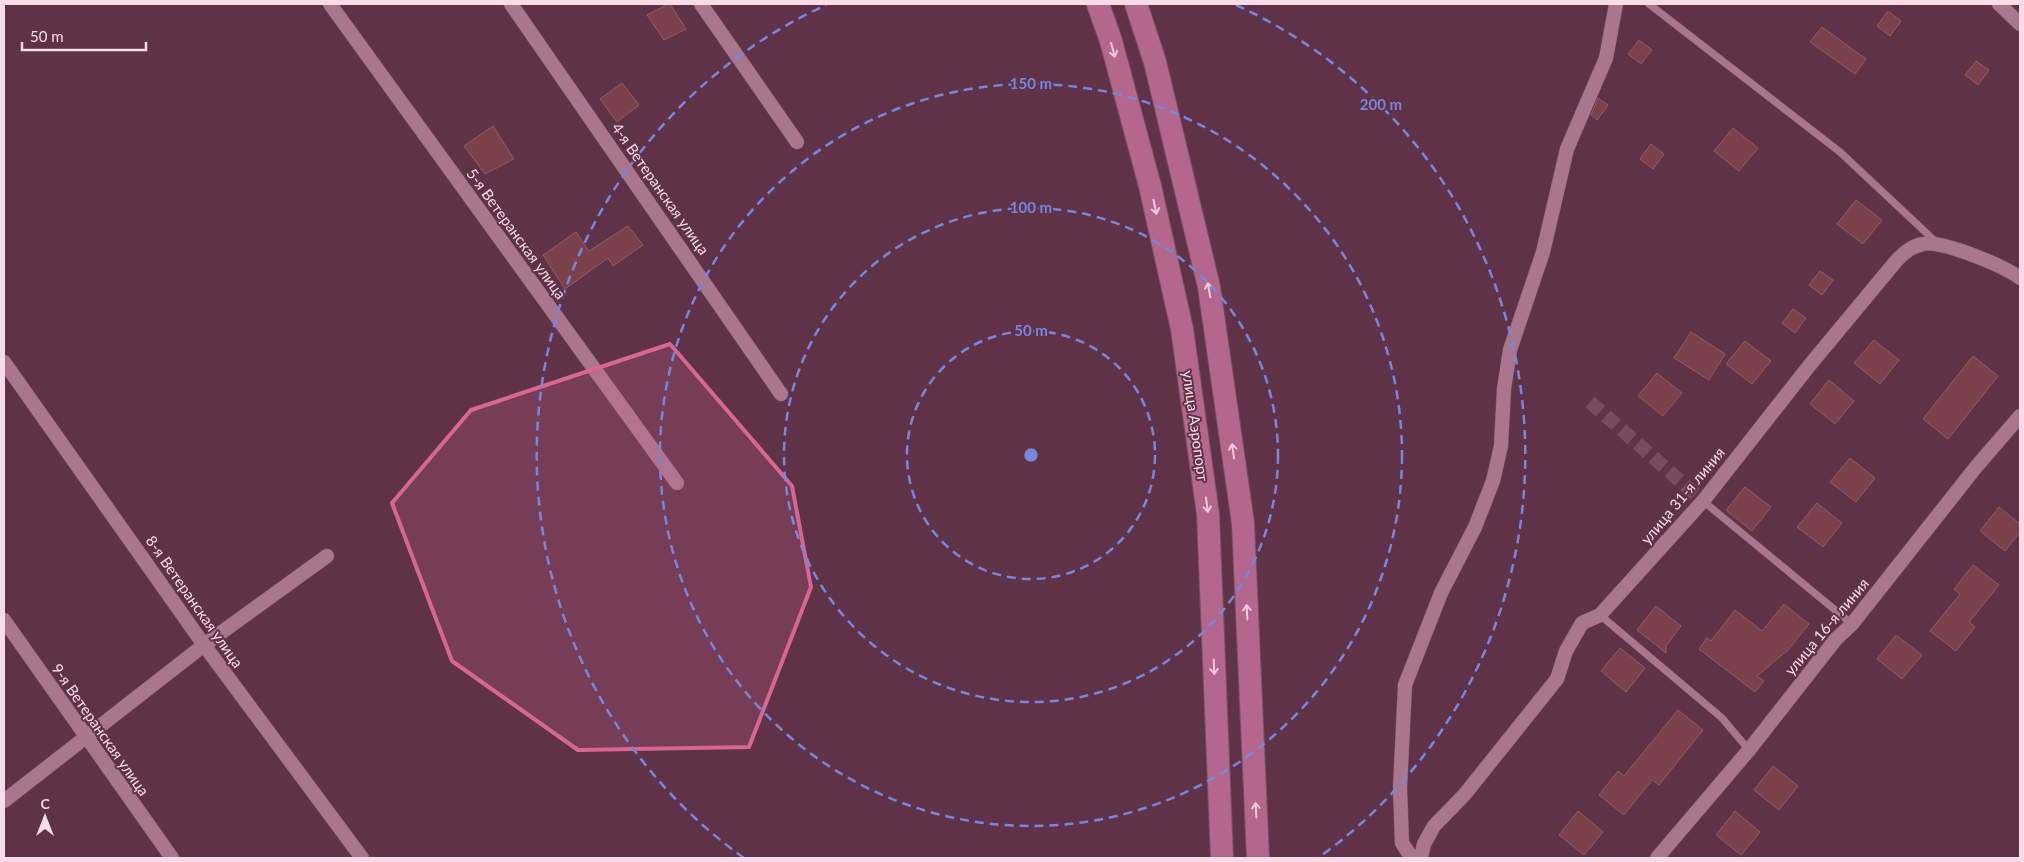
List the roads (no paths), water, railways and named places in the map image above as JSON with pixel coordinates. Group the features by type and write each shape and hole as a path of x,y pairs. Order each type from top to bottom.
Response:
{"main road":[{"name":"улица Аэропорт","path":"1098,4 1111,41 1150,186 1182,329 1208,514 1222,858"},
{"path":"1136,4 1155,62 1209,287 1243,523 1258,858"}],"street":[{"name":"5-я Ветеранская улица","path":"330,4 677,483"},
{"name":"4-я Ветеранская улица","path":"511,4 781,394"},
{"path":"701,4 797,142"},
{"path":"1412,858 1402,843 1400,788 1405,685 1441,593 1475,527 1493,481 1501,446 1504,389 1510,350 1543,252 1567,149 1606,58 1616,4"},
{"path":"1998,4 2020,24"},
{"path":"1936,242 2020,276"},
{"name":"улица 31-я линия","path":"1421,858 1424,844 1434,826 1465,794 1557,679 1566,651 1582,623 1600,615 1703,501 1809,366 1897,260 1908,249 1936,242"},
{"name":"8-я Ветеранская улица","path":"4,362 204,645 362,858"},
{"name":"улица 16-я линия","path":"1657,858 1749,750 1836,639 1852,624 1976,467 2020,416"},
{"path":"4,801 204,645 327,556"},
{"name":"9-я Ветеранская улица","path":"4,620 84,737 172,858"}],"lane":[{"path":"1649,4 1840,152 1936,242"},
{"path":"1703,501 1852,624"},
{"path":"1600,615 1722,718 1749,750"}],"tunnel":[{"path":"1590,402 1703,501"}]}
